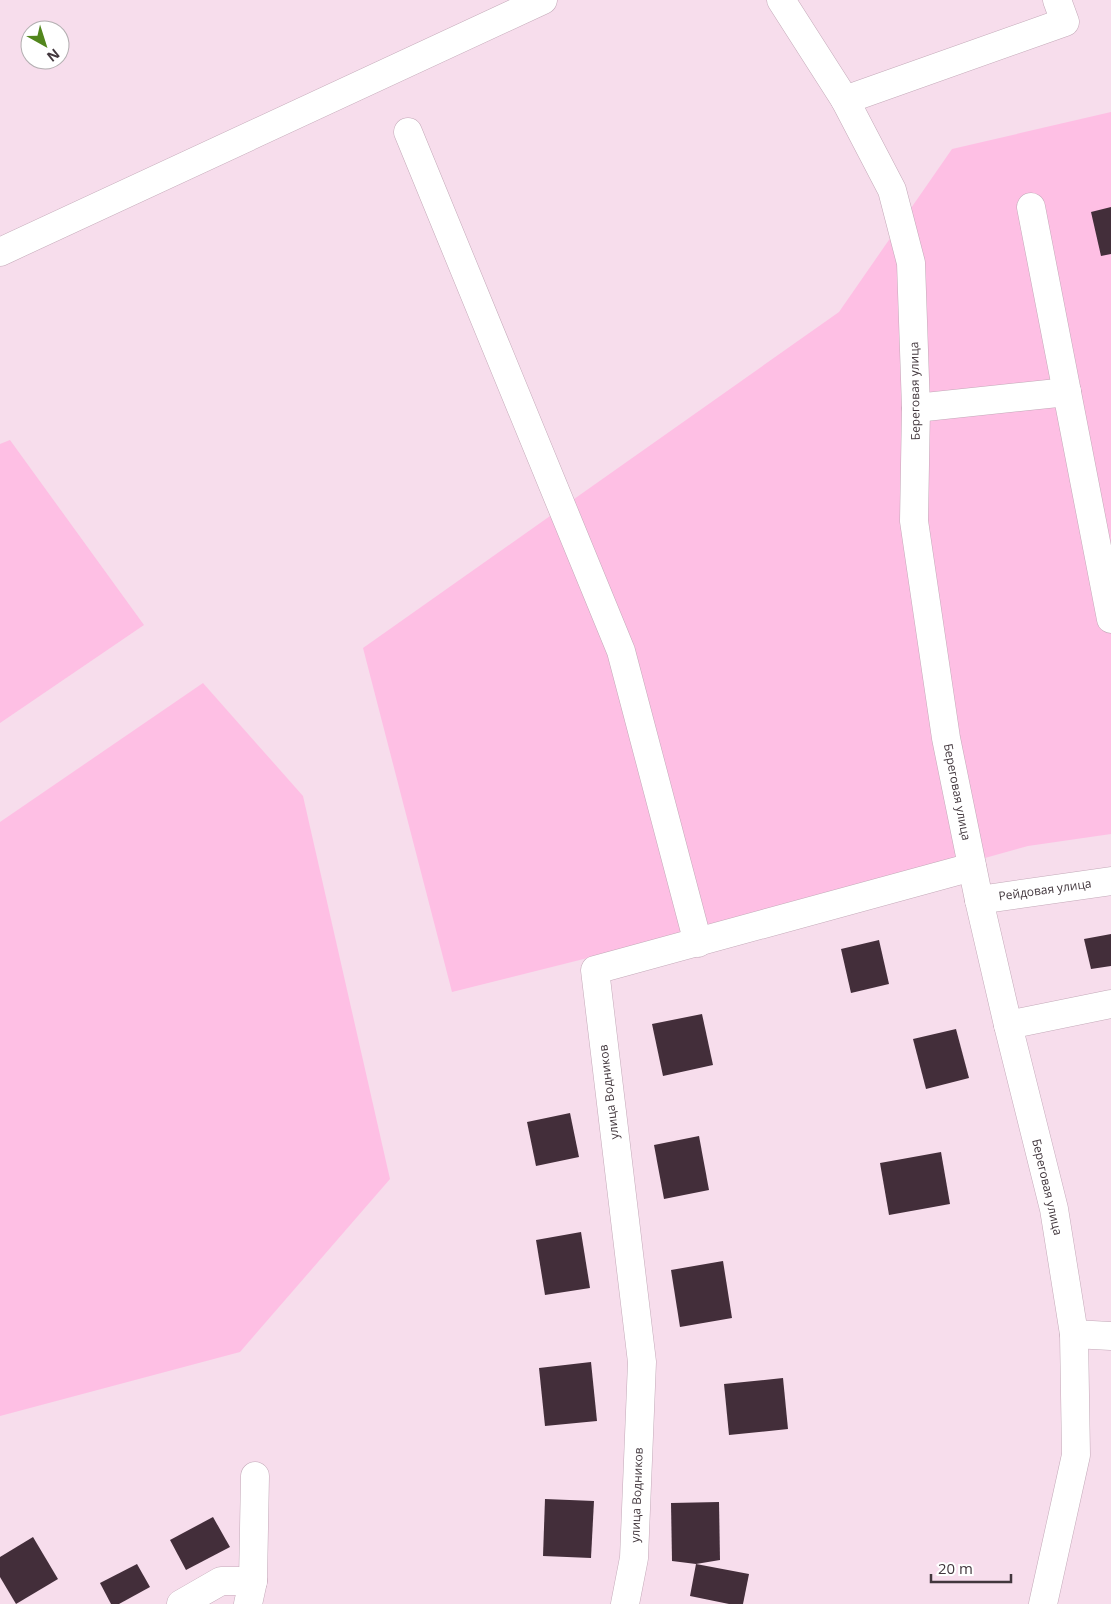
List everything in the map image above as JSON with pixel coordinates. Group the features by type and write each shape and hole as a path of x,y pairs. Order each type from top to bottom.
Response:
{"street":[{"path":"0,252 543,0"},
{"name":"Береговая улица","path":"781,0 845,100 892,190 911,263 916,408 914,521 946,738 979,900 1054,1209 1074,1334 1076,1455 1044,1604"},
{"path":"845,100 1065,22 1057,0"},
{"path":"408,132 621,651 698,943"},
{"path":"1031,207 1111,619"},
{"path":"916,408 1067,392"},
{"name":"улица Водников","path":"625,1604 634,1558 642,1362 594,970 972,867"},
{"name":"Рейдовая улица","path":"979,900 1111,881"},
{"path":"1008,1025 1111,1004"},
{"path":"1074,1334 1111,1336"},
{"path":"181,1604 221,1581 250,1592 254,1476"}],"shaded area":[{"path":"1111,112 1111,834 1028,846 452,992 363,648 839,312 952,149"},
{"path":"10,440 144,625 0,723 0,444"},
{"path":"203,683 303,796 390,1179 240,1352 0,1416 0,822"}],"building":[{"path":"1111,207 1111,254 1101,256 1091,212"},
{"path":"1111,934 1111,966 1091,969 1084,939"},
{"path":"879,940 889,984 851,993 841,949"},
{"path":"702,1014 713,1065 663,1076 652,1024"},
{"path":"956,1029 969,1078 926,1089 913,1039"},
{"path":"570,1113 579,1157 536,1166 527,1122"},
{"path":"699,1136 709,1190 664,1199 654,1145"},
{"path":"941,1152 950,1204 889,1215 880,1163"},
{"path":"581,1232 590,1288 545,1295 536,1240"},
{"path":"723,1261 732,1318 680,1327 671,1270"},
{"path":"591,1362 597,1421 545,1426 539,1368"},
{"path":"783,1378 788,1429 729,1435 724,1384"},
{"path":"545,1499 594,1501 591,1558 543,1556"},
{"path":"719,1502 720,1560 696,1564 672,1561 671,1503"},
{"path":"213,1517 230,1547 186,1570 170,1540"},
{"path":"33,1537 58,1579 16,1604 0,1577 0,1557"},
{"path":"137,1564 150,1587 119,1604 111,1604 100,1583"},
{"path":"696,1564 749,1574 743,1604 729,1604 690,1596"}]}
